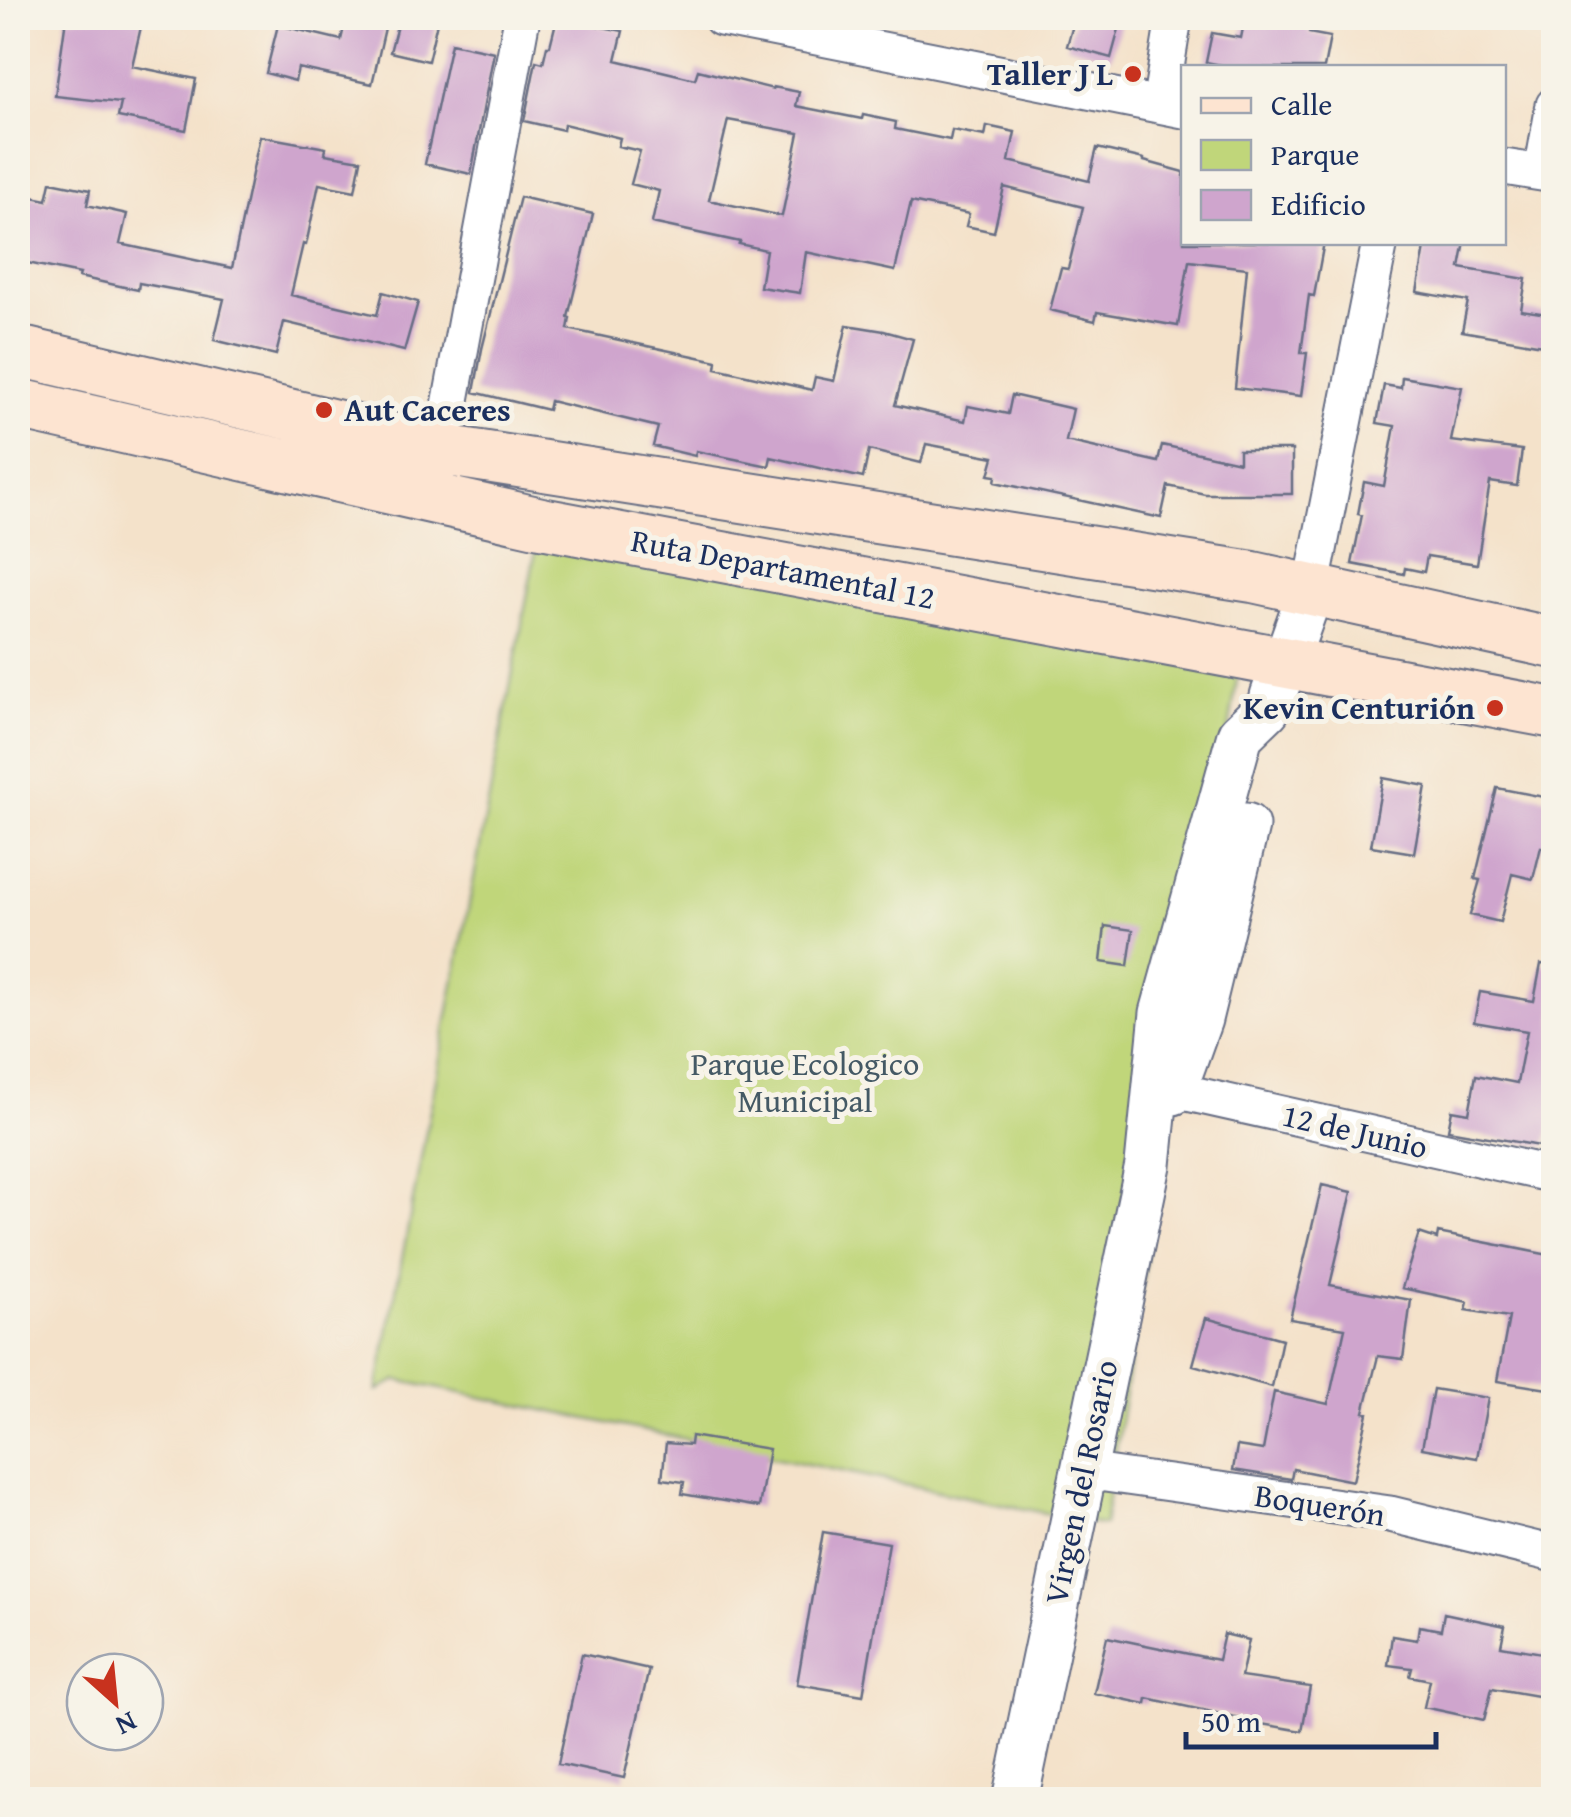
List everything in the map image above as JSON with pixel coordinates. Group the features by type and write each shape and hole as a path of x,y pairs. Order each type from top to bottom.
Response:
{"main road":[{"name":"Ruta Departamental 12","path":"18,351 442,450 1254,577 1554,643"},
{"name":"Ruta Departamental 12","path":"18,404 541,523 1554,713"}],"street":[{"path":"432,500 522,18"},
{"path":"721,18 787,24 1172,107 1174,18"},
{"path":"1506,167 1548,174 1554,105"},
{"path":"1311,590 1379,245"},
{"name":"Virgen del Rosario","path":"1015,1800 1165,1088 1163,1013 1240,735 1267,709 1311,590"},
{"name":"12 de Junio","path":"1165,1088 1554,1175"},
{"name":"Boquerón","path":"1084,1470 1390,1514 1554,1554"}],"green space":[{"name":"Parque Ecologico Municipal","path":"541,523 1241,654 1104,1525 397,1380 377,1391"}],"building":[{"path":"66,18 143,18 132,66 196,79 186,130 118,117 121,103 55,96"},
{"path":"399,18 438,18 428,61 390,52"},
{"path":"557,18 623,31 616,60 695,79 698,70 799,92 796,106 896,122 895,129 950,140 952,130 985,136 987,126 1015,132 1009,161 1089,181 1097,148 1181,171 1181,245 1323,245 1314,296 1309,295 1301,353 1307,353 1301,396 1235,388 1247,268 1189,261 1178,326 1097,312 1095,321 1050,310 1061,268 1068,269 1083,207 1004,187 994,232 966,226 969,214 911,202 895,271 806,252 800,293 760,287 766,250 652,223 659,191 631,184 640,151 618,146 620,138 564,124 563,130 524,121 536,61 543,63","holes":["728,120 799,133 782,216 709,200"]},
{"path":"1075,18 1122,18 1111,58 1067,46"},
{"path":"1245,18 1311,22 1309,33 1330,37 1325,65 1206,62 1212,33 1241,38"},
{"path":"346,19 385,28 372,84 298,68 295,81 266,73 278,25 341,40"},
{"path":"451,43 494,52 471,174 425,164"},
{"path":"260,136 326,148 325,154 361,160 355,191 319,184 291,295 377,315 383,292 418,302 404,351 284,322 276,355 214,340 224,299 139,283 138,290 18,261 18,194 47,200 51,182 90,190 87,205 127,214 120,244 232,268"},
{"path":"520,197 593,214 568,329 717,361 716,368 812,390 815,377 834,381 847,325 884,331 913,339 895,405 965,421 968,406 1008,414 1012,395 1073,409 1066,441 1158,462 1162,445 1239,462 1239,450 1292,450 1292,494 1205,494 1168,486 1161,518 995,482 996,476 989,475 994,457 926,444 921,463 869,450 863,478 771,457 769,466 696,451 695,456 653,446 658,427 550,401 548,410 474,392"},
{"path":"1425,245 1464,245 1460,268 1526,279 1521,310 1554,315 1554,347 1462,331 1468,301 1417,292"},
{"path":"1402,377 1462,387 1451,441 1522,450 1517,486 1490,482 1477,564 1427,556 1424,572 1405,568 1404,574 1352,564 1364,482 1384,486 1395,426 1377,423 1384,385 1401,388"},
{"path":"1383,778 1426,786 1414,853 1371,846"},
{"path":"1497,788 1554,799 1554,850 1541,847 1533,879 1512,874 1500,922 1470,915"},
{"path":"1105,926 1133,930 1128,966 1101,962"},
{"path":"1541,964 1554,965 1554,1108 1545,1147 1448,1130 1452,1110 1469,1113 1476,1075 1517,1083 1527,1031 1474,1022 1480,992 1534,1001"},
{"path":"1322,1185 1352,1192 1330,1285 1411,1300 1403,1359 1378,1356 1353,1481 1293,1469 1291,1479 1233,1470 1237,1446 1263,1450 1274,1392 1328,1404 1345,1328 1290,1319"},
{"path":"1419,1233 1437,1239 1438,1233 1554,1256 1554,1390 1497,1381 1509,1317 1466,1310 1468,1302 1402,1288"},
{"path":"1206,1318 1282,1339 1272,1387 1193,1365"},
{"path":"1433,1389 1488,1398 1477,1458 1422,1448"},
{"path":"691,1436 769,1449 759,1507 682,1494 684,1482 662,1479 666,1443 690,1445"},
{"path":"823,1532 889,1543 863,1695 797,1684"},
{"path":"1444,1613 1505,1626 1501,1646 1554,1655 1549,1698 1492,1688 1484,1720 1424,1707 1430,1680 1410,1676 1412,1668 1388,1665 1392,1636 1417,1640 1419,1626 1441,1630"},
{"path":"1224,1634 1249,1640 1241,1677 1310,1687 1302,1731 1147,1698 1146,1704 1094,1693 1107,1637 1218,1660"},
{"path":"582,1654 649,1669 624,1778 558,1764"}],"place":[{"name":"Taller J L","path":"1133,74"},
{"name":"Aut Caceres","path":"324,410"},
{"name":"Kevin Centurión","path":"1495,708"}]}
